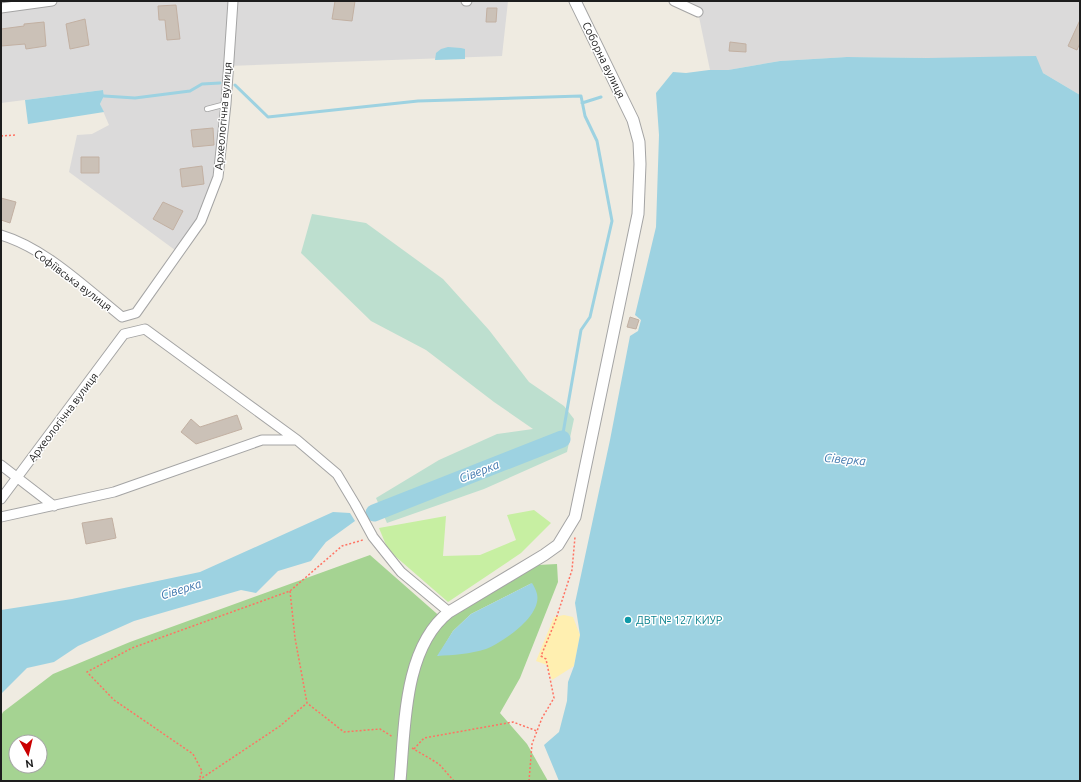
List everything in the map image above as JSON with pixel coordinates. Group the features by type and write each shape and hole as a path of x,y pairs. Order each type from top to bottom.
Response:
{"street":[{"path":"1,8 52,1"},
{"name":"Археологічна вулиця","path":"122,317 136,313 201,221 218,177 226,104 233,1"},
{"name":"Соборна вулиця","path":"400,781 409,746 408,697 414,668 426,638 441,618 449,612 558,545 575,517 638,214 640,164 638,142 633,120 575,1"},
{"path":"674,1 698,12"},
{"name":"Софіївська вулиця","path":"1,235 23,243 48,258 122,317"},
{"name":"Археологічна вулиця","path":"1,499 124,334 145,329 297,440"},
{"path":"1,517 114,492 262,440 297,440 337,474 373,537 401,572 449,612"},
{"path":"1,465 54,506"}],"lane":[{"path":"207,109 226,104"}],"path":[{"path":"1,136 16,135"},
{"path":"529,781 532,744 542,718 554,698 546,659 541,656 555,622 572,570 575,517"},
{"path":"199,780 202,771 193,754 114,700 87,672 132,648 290,591 342,546 373,537"},
{"path":"290,591 295,638 307,703 344,732 380,729 439,764 454,781"},
{"path":"199,780 280,726 307,703"},
{"path":"409,746 424,738 513,722 537,731"}],"shaded area":[{"path":"52,1 508,1 502,56 228,66 218,177 201,221 179,253 69,172 77,135 92,134 109,125 100,104 104,96 103,90 1,103 1,8"},
{"path":"674,1 1080,1 1080,95 1043,73 928,58 847,57 780,61 728,70 710,70 698,12"}],"green space":[{"path":"312,214 366,223 443,279 489,330 529,382 564,406 574,419 567,452 484,489 387,523 376,498 439,460 497,434 533,429 494,402 426,350 371,321 301,253"},
{"path":"534,510 551,523 521,553 448,602 388,550 379,528 446,516 443,556 480,555 516,540 507,515"},
{"path":"370,555 444,620 538,565 557,564 558,582 520,678 500,713 527,744 548,781 1,781 1,716 3,712 53,674 130,642","holes":["532,583 438,656 453,631 471,614"]}],"sand":[{"path":"564,615 573,617 580,635 574,666 552,680 547,665 536,661 554,617"}],"water":[{"path":"448,47 465,49 465,59 435,60 436,53 441,49"},
{"path":"1036,56 1043,73 1080,95 1080,781 559,781 544,745 559,732 567,701 568,682 574,666 580,635 575,603 610,440 630,336 638,331 641,320 635,315 656,227 659,135 656,93 673,72 686,73 709,70 728,70 780,61 847,57 928,58"},
{"path":"103,90 104,96 100,104 104,112 28,124 25,100"},
{"path":"333,512 350,513 355,521 326,542 311,561 278,571 256,593 241,590 134,621 78,646 54,662 27,668 1,694 1,610 72,599 200,572"},
{"path":"532,583 537,594 537,602 534,611 520,627 502,641 480,651 456,655 437,656 453,631 471,614"}],"building":[{"path":"335,1 355,1 352,21 332,19"},
{"path":"176,5 180,39 167,40 165,20 159,20 158,6"},
{"path":"487,8 497,8 496,22 486,22"},
{"path":"85,19 89,45 70,49 66,24"},
{"path":"1080,20 1080,43 1077,50 1068,46"},
{"path":"44,22 46,46 26,49 25,44 1,46 1,29 24,26 24,24"},
{"path":"730,42 746,44 746,52 729,51"},
{"path":"213,128 214,145 193,147 191,130"},
{"path":"81,157 99,157 99,173 81,173"},
{"path":"202,166 204,184 182,187 180,169"},
{"path":"1,198 16,202 10,223 1,220"},
{"path":"163,202 183,211 173,230 153,219"},
{"path":"630,317 639,320 636,329 627,327"},
{"path":"237,415 242,429 196,444 181,432 191,419 200,427"},
{"path":"112,518 116,538 86,544 82,523"}],"waterway":[{"path":"104,96 135,98 190,91 202,84 220,83"},
{"path":"235,85 268,117 418,101 581,96 585,116 597,141 612,221 590,317 581,330 562,439"},
{"path":"582,103 601,97"},
{"name":"Сіверка","path":"374,513 562,439"}],"place":[{"name":"ДВТ № 127 КИУР","path":"628,620"}]}
